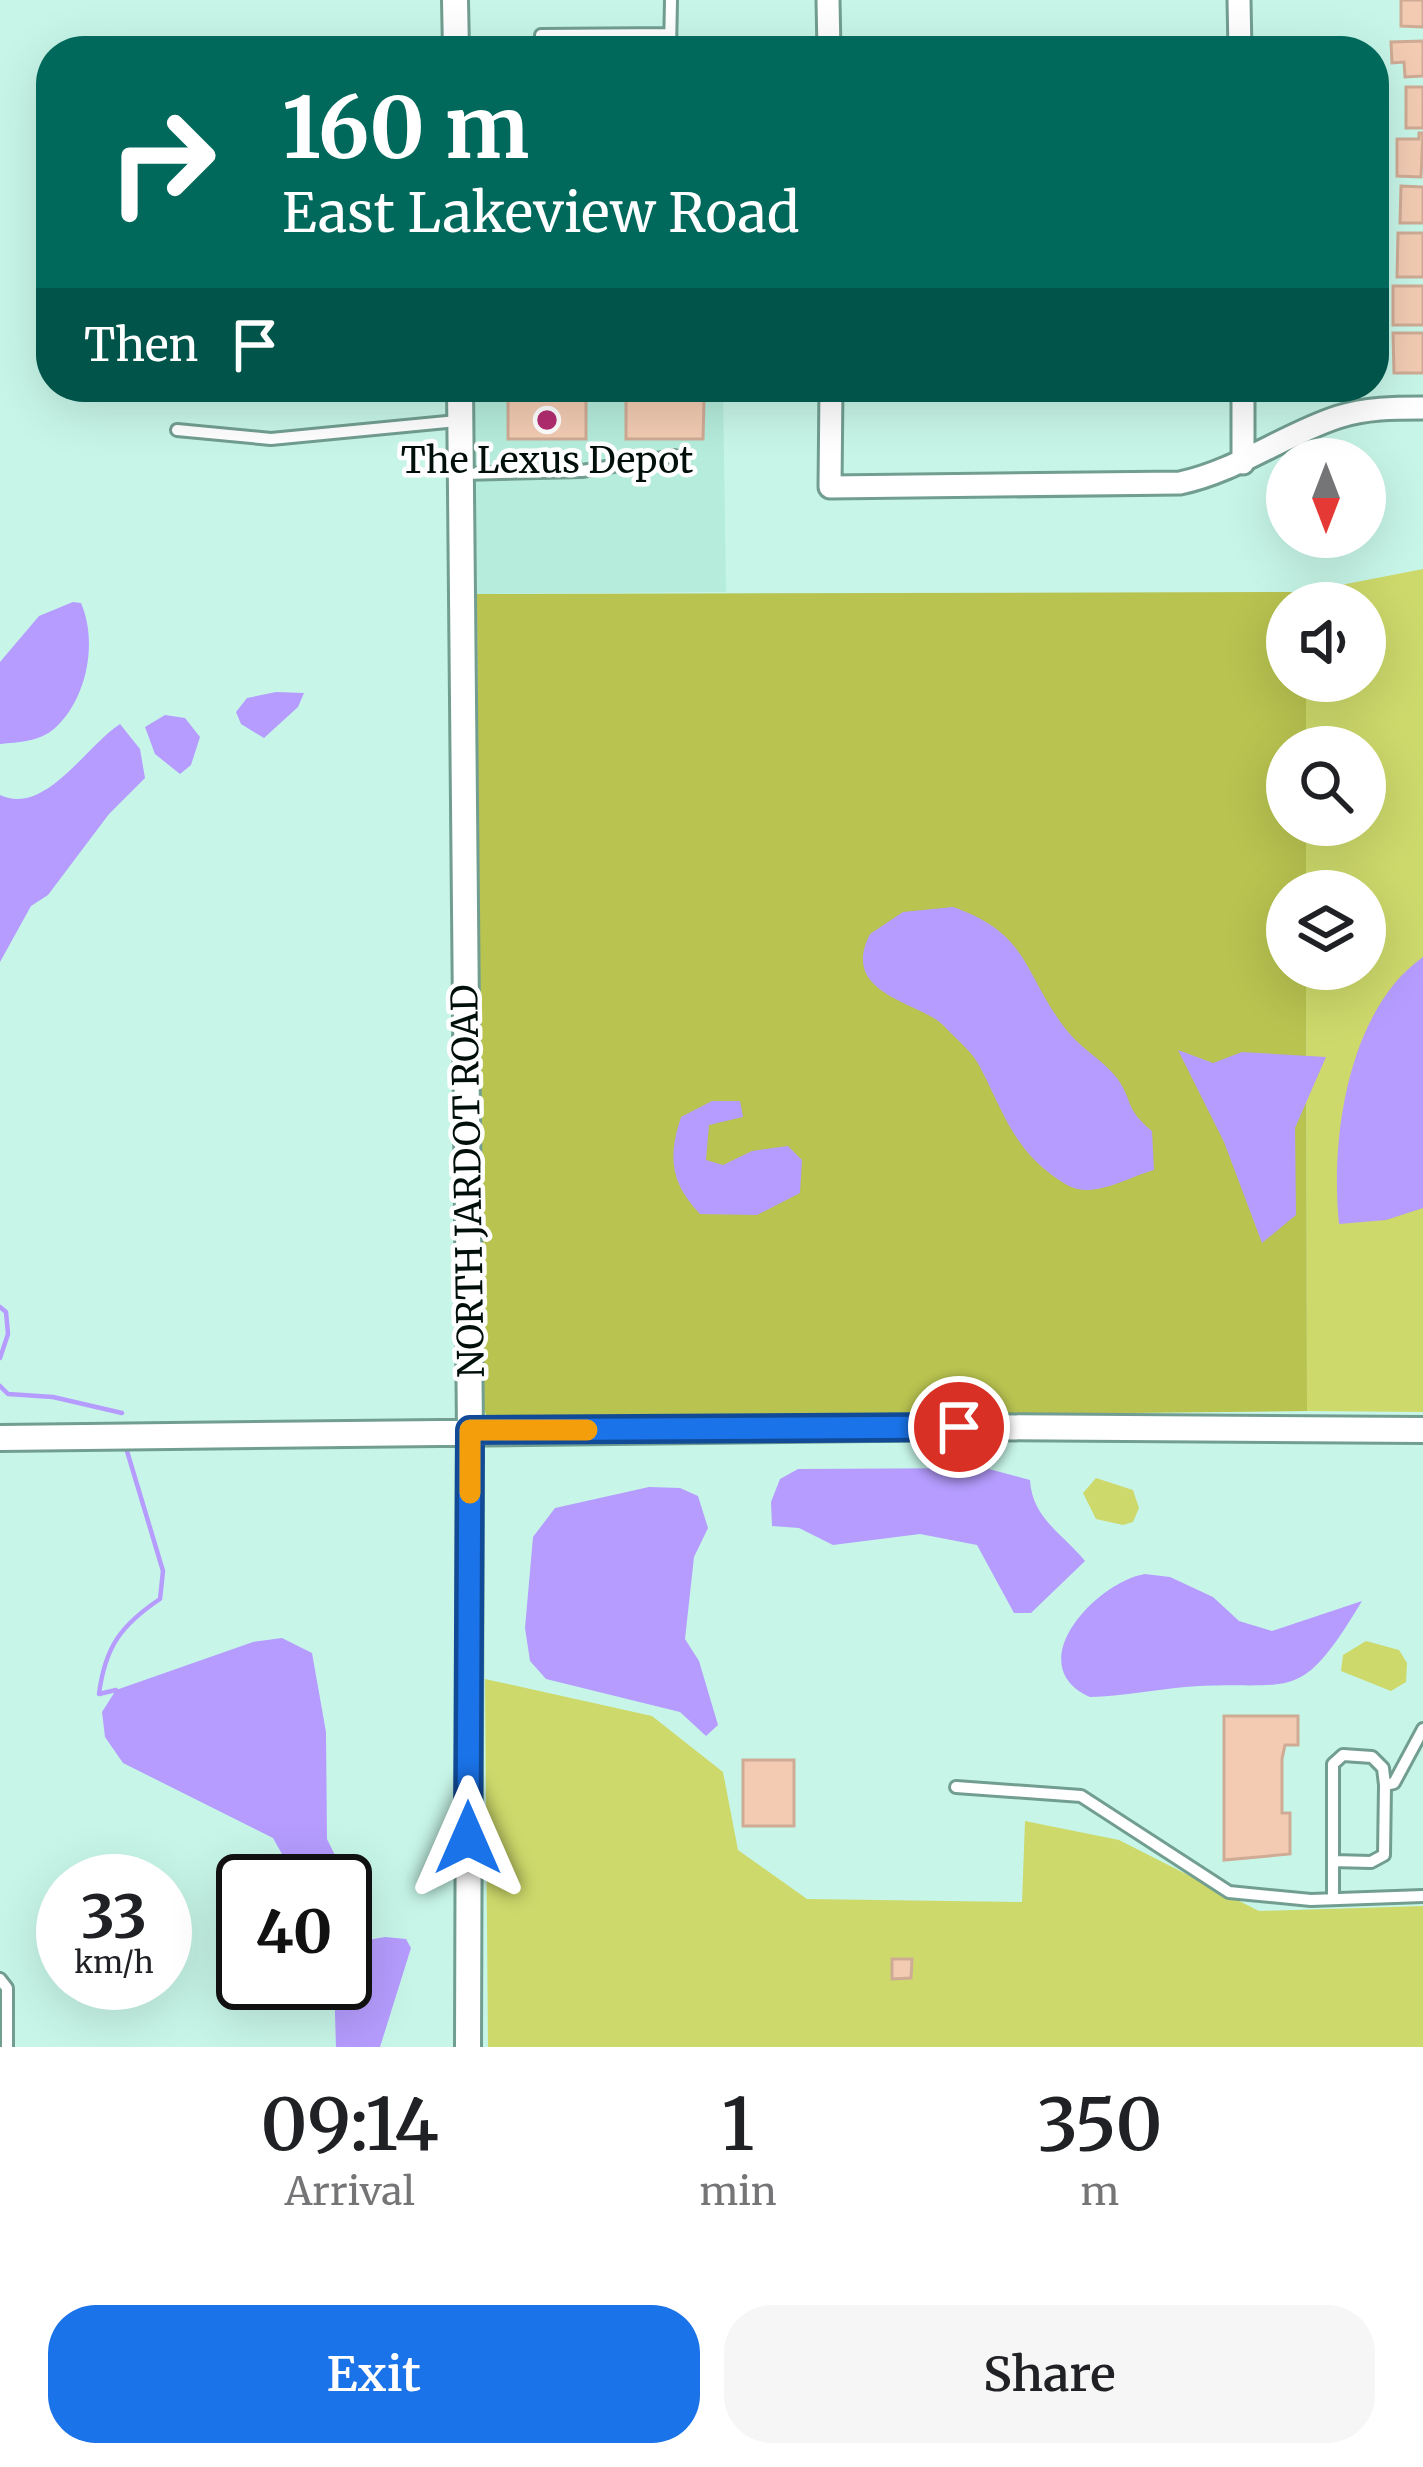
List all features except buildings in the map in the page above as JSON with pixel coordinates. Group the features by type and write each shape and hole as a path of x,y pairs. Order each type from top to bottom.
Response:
{"street":[{"path":"455,0 456,36"},
{"path":"828,0 829,36"},
{"path":"1239,0 1240,36"},
{"name":"NORTH JARDOT ROAD","path":"460,402 470,1430 468,2047"},
{"path":"831,402 830,487 1180,484 1243,463 1336,417 1379,408 1423,408"},
{"path":"1243,402 1243,463"},
{"path":"0,1438 470,1430 1423,1430"}],"lane":[{"path":"542,36 670,34 670,0"},
{"path":"177,430 271,439 460,421"},
{"path":"460,474 582,471 675,456"},
{"path":"1385,1785 1394,1783 1423,1729"},
{"path":"1333,1861 1371,1862 1384,1855 1383,1768 1372,1757 1336,1760 1333,1861 1333,1899"},
{"path":"956,1787 1081,1796 1229,1892 1333,1899 1423,1896"},
{"path":"3,1983 7,2047"}],"shaded area":[{"path":"473,402 723,402 726,592 477,594"},
{"path":"81,603 89,635 86,669 75,702 49,733 0,744 0,662 39,616"},
{"path":"304,693 298,707 264,738 241,724 236,712 247,698"},
{"path":"165,715 185,718 200,737 191,765 180,774 155,754 145,727"},
{"path":"120,724 140,749 145,778 109,814 48,895 31,906 0,962 0,795 17,799 48,788"},
{"path":"953,907 979,918 1013,944 1069,1033 1117,1078 1133,1110 1152,1131 1154,1170 1099,1189 1067,1185 1024,1147 965,1047 934,1018 874,984 865,971 863,955 870,934 903,912"},
{"path":"1423,957 1423,1208 1386,1220 1339,1224 1338,1152 1350,1077 1377,1008"},
{"path":"1178,1050 1213,1063 1242,1052 1326,1057 1295,1128 1296,1215 1262,1243 1224,1142"},
{"path":"712,1101 740,1101 743,1117 709,1125 706,1160 723,1165 752,1151 788,1146 802,1160 800,1193 757,1215 700,1214 677,1180 674,1145 681,1117"},
{"path":"985,1468 1030,1480 1042,1515 1085,1561 1031,1613 1014,1613 977,1545 920,1534 833,1545 799,1528 772,1526 771,1502 780,1479 798,1469"},
{"path":"649,1487 680,1488 698,1496 708,1528 694,1557 685,1639 699,1661 718,1725 706,1736 680,1712 546,1679 530,1661 525,1628 533,1537 555,1508"},
{"path":"1145,1574 1170,1577 1213,1597 1239,1621 1272,1631 1362,1601 1322,1659 1290,1682 1090,1697 1070,1683 1062,1665 1063,1646 1087,1608 1126,1580"},
{"path":"282,1638 312,1653 326,1732 327,1839 334,1854 282,1854 273,1838 123,1763 105,1737 102,1712 116,1690 253,1642"},
{"path":"372,1939 406,1939 411,1948 380,2047 336,2047 335,2010 372,2010"}],"green space":[{"path":"1423,569 1423,1412 1307,1411 1306,990 1386,990 1386,870 1306,870 1306,846 1386,846 1386,726 1306,726 1306,702 1386,702 1386,582 1356,582"},
{"path":"1266,592 1266,702 1306,702 1306,726 1266,726 1266,846 1306,846 1306,870 1266,870 1266,990 1306,990 1307,1411 508,1420 486,1415 481,1399 477,594"},
{"path":"1096,1478 1133,1490 1139,1508 1133,1522 1123,1525 1096,1519 1083,1493"},
{"path":"1366,1641 1399,1650 1407,1663 1406,1682 1391,1691 1341,1671 1343,1655"},
{"path":"485,1679 652,1716 723,1772 738,1850 807,1899 1022,1902 1025,1821 1119,1840 1259,1911 1423,1906 1423,2047 488,2047"}],"waterway":[{"path":"0,1307 6,1312 8,1334 0,1358"},
{"path":"0,1386 8,1394 53,1397 122,1413"},
{"path":"116,1690 99,1694 111,1650 125,1628 160,1599 163,1571 127,1451"}],"slow traffic":[{"path":"470,1493 470,1430 587,1430"}],"place":[{"name":"The Lexus Depot","path":"547,420"}],"route":[{"path":"468,1838 470,1430 959,1427"}]}
